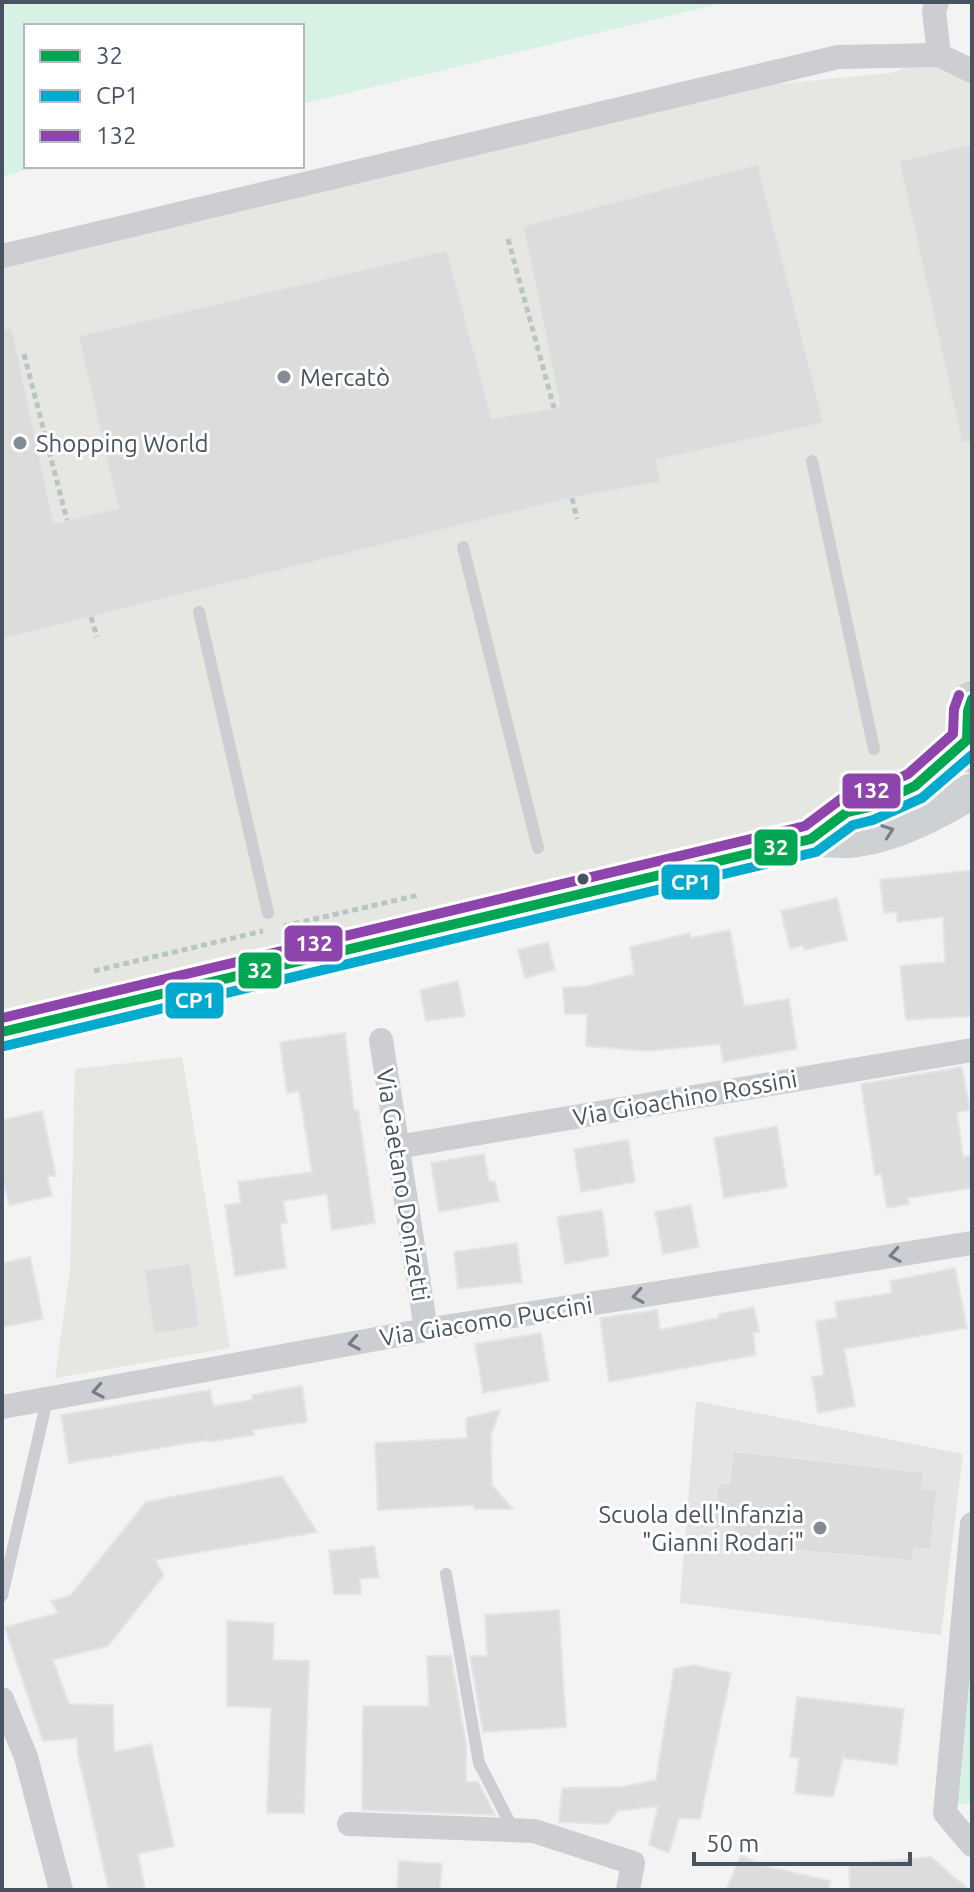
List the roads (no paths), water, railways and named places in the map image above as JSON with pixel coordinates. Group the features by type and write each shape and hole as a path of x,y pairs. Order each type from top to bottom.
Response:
{"main road":[{"path":"811,839 847,812 869,807 915,786 970,747 968,711 972,699"},
{"path":"2,1032 811,839 849,840 882,834 920,819 972,791"}],"street":[{"path":"937,2 934,11 939,55"},
{"path":"2,256 838,57 939,55 972,71"},
{"name":"Via Gaetano Donizetti","path":"381,1040 426,1330"},
{"name":"Via Gioachino Rossini","path":"397,1147 972,1050"},
{"name":"Via Giacomo Puccini","path":"2,1407 426,1330 972,1243"},
{"path":"972,1524 945,1813 972,1845"},
{"path":"2,1699 26,1757 61,1890"},
{"path":"349,1824 534,1831 633,1863 628,1890"}],"lane":[{"path":"812,461 874,749"},
{"path":"463,547 538,848"},
{"path":"199,612 268,913"},
{"path":"2,1596 47,1400"},
{"path":"446,1574 479,1763 514,1831"}],"place":[{"name":"Mercatò","path":"284,377"},
{"name":"Shopping World","path":"20,443"},
{"name":"Scuola dell'Infanzia \"Gianni Rodari\"","path":"820,1528"}]}
